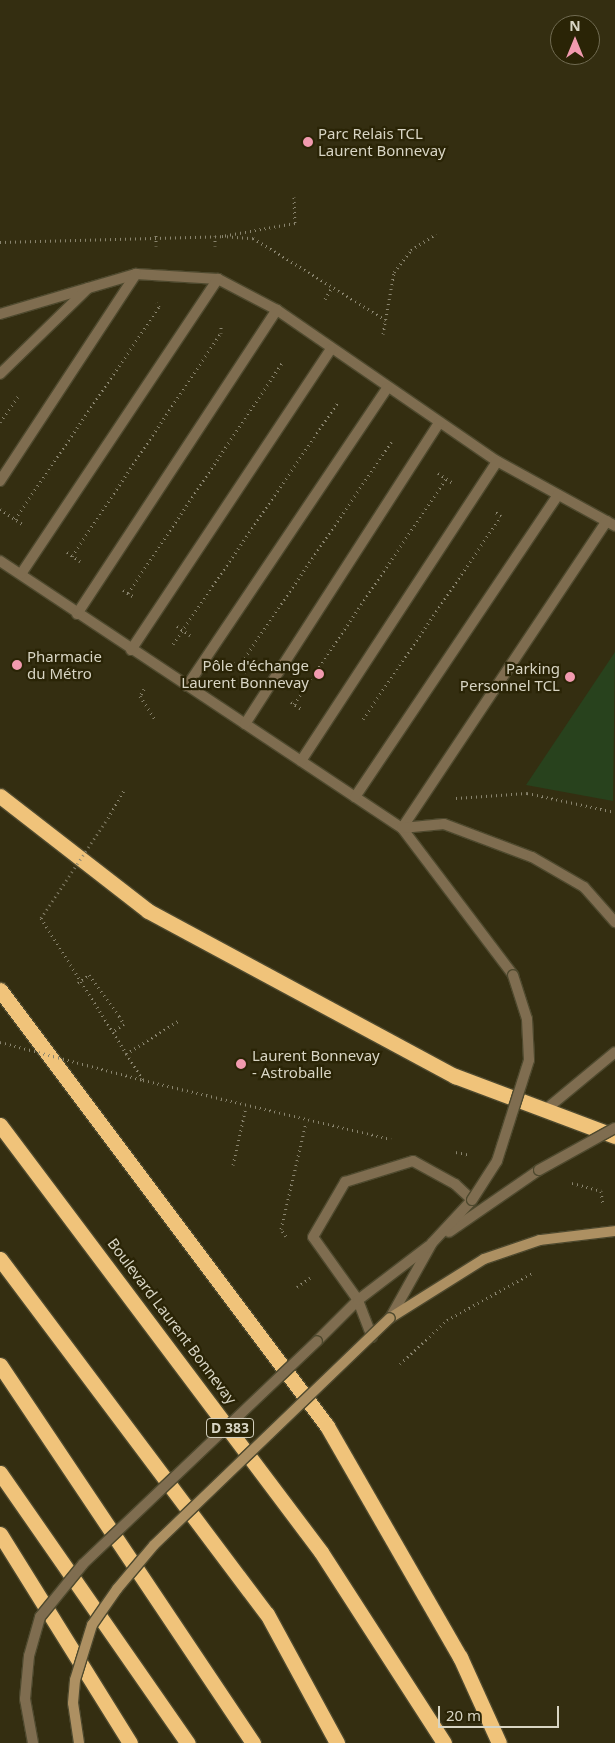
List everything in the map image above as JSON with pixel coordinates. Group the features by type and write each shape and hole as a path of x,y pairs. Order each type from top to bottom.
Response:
{"highway":[{"path":"0,796 148,911 454,1076 615,1136"},
{"path":"0,990 327,1426 460,1657 499,1743"},
{"name":"Boulevard Laurent Bonnevay","path":"0,1125 321,1552 444,1743"},
{"path":"0,1259 267,1614 337,1743"},
{"path":"0,1365 253,1743"},
{"path":"0,1473 188,1743"},
{"path":"0,1534 130,1743"}],"main road":[{"path":"79,1743 72,1703 75,1680 92,1625 117,1589 154,1546 390,1318 484,1259 540,1240 615,1231"}],"lane":[{"path":"0,481 136,274"},
{"path":"0,314 91,285 136,274 218,279 277,310 387,388 497,460 611,523 402,828"},
{"path":"21,574 218,279"},
{"path":"0,374 91,285"},
{"path":"77,614 277,310"},
{"path":"132,650 331,349"},
{"path":"187,686 387,388"},
{"path":"245,724 440,424"},
{"path":"301,761 497,460"},
{"path":"355,797 558,495"},
{"path":"0,561 77,614 402,828 513,975 527,1019 529,1060 498,1161 472,1200 432,1243 390,1318"},
{"path":"402,828 444,824 532,858 584,887 615,922"},
{"path":"544,1111 615,1052"},
{"path":"33,1743 25,1699 29,1656 40,1617 83,1564 358,1300 432,1243 539,1170 615,1128"},
{"path":"372,1337 358,1300 313,1237 345,1182 413,1161 456,1184 472,1200"}],"path":[{"path":"222,236 295,223 294,197"},
{"path":"383,334 394,272 411,250 436,234"},
{"path":"0,242 156,236 253,238 331,289 386,320"},
{"path":"156,236 156,246"},
{"path":"215,236 215,246"},
{"path":"325,299 331,289"},
{"path":"16,519 159,307 156,300"},
{"path":"72,556 221,332 221,326"},
{"path":"128,593 282,363"},
{"path":"0,422 20,393"},
{"path":"155,719 140,696 338,401"},
{"path":"385,438 398,446"},
{"path":"238,666 391,442"},
{"path":"438,473 453,484"},
{"path":"294,704 446,479"},
{"path":"360,724 501,516 493,510"},
{"path":"125,788 108,818 41,918 78,983 143,1080"},
{"path":"78,983 90,975 119,1016 124,1024 112,1032"},
{"path":"126,1054 178,1020"},
{"path":"0,1042 306,1122 281,1229"},
{"path":"233,1165 246,1107"},
{"path":"400,1364 446,1320 536,1271"}],"green space":[{"path":"615,652 613,801 526,785"}],"place":[{"name":"Parc Relais TCL Laurent Bonnevay","path":"308,142"},
{"name":"Pharmacie du Métro","path":"17,665"},
{"name":"Pôle d'échange Laurent Bonnevay","path":"319,674"},
{"name":"Parking Personnel TCL","path":"570,677"},
{"name":"Laurent Bonnevay - Astroballe","path":"241,1064"}]}
